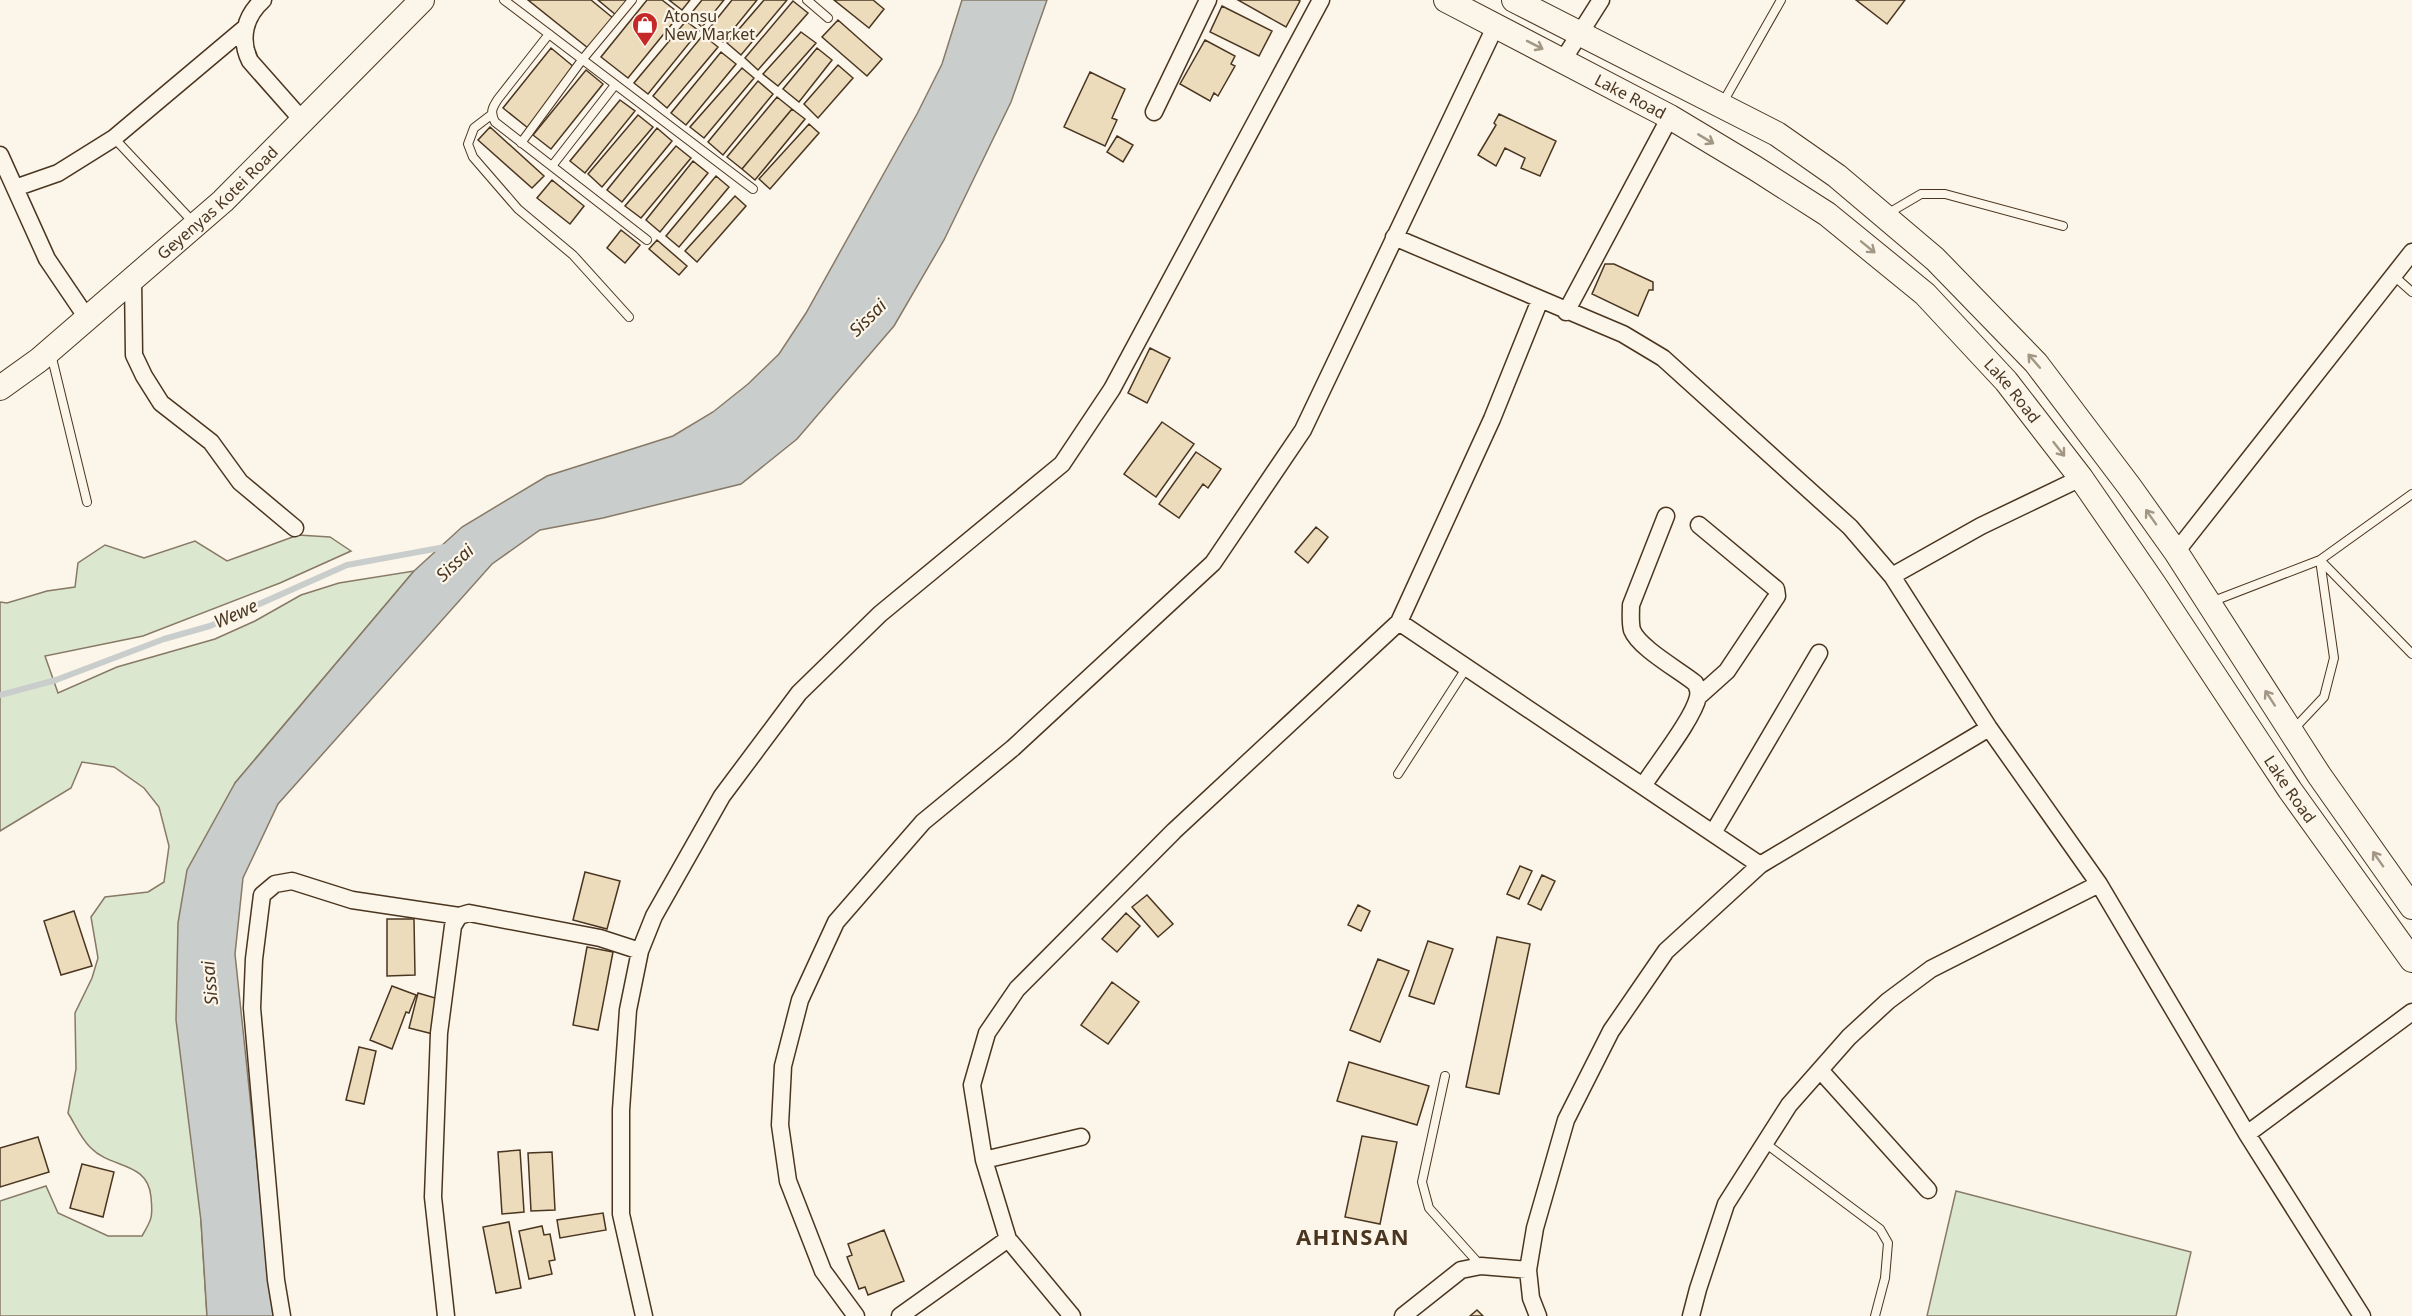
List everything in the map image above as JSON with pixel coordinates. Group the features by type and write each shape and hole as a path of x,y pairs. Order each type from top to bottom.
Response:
{"main road":[{"name":"Geyenyas Kotei Road","path":"0,388 51,350 223,201 422,0"},
{"name":"Lake Road","path":"1446,0 1670,117 1827,214 1925,294 2006,381 2081,478 2290,790 2412,960"},
{"name":"Lake Road","path":"1514,0 1777,134 1837,176 1935,259 2036,363 2129,486 2176,552 2319,775 2412,907"}],"street":[{"path":"263,0 252,9 246,27 245,51 250,61 303,121"},
{"path":"1154,112 1208,0"},
{"path":"644,1316 621,1214 621,1110 628,1010 640,951 654,916 722,796 799,693 880,614 1062,464 1112,389 1321,0"},
{"path":"1563,60 1602,0"},
{"path":"856,1316 823,1271 788,1181 780,1125 783,1066 800,1000 836,922 923,822 1014,748 1214,563 1303,430 1496,25"},
{"path":"15,188 58,173 114,138 246,27"},
{"path":"1566,312 1670,117"},
{"path":"0,155 47,259 87,318"},
{"path":"1394,237 1566,312 1623,334 1663,358 1850,527 1892,576 1989,728 2099,884 2247,1134 2362,1316"},
{"path":"2176,552 2412,252"},
{"path":"133,278 134,355 144,376 161,402 211,442 240,482 295,528"},
{"path":"1072,1316 1008,1239 984,1160 972,1085 987,1033 1017,989 1174,831 1399,622 1492,419 1540,300"},
{"path":"1892,576 1981,526 2081,478"},
{"path":"1643,786 1690,716 1698,697 1695,683 1645,646 1633,632 1630,621 1631,605 1666,516"},
{"path":"1698,697 1727,671 1777,596 1776,589 1699,525"},
{"path":"1399,622 1760,865"},
{"path":"1713,833 1819,653"},
{"path":"1539,1316 1531,1298 1528,1270 1535,1228 1566,1120 1611,1030 1666,951 1760,865 1989,728"},
{"path":"282,1316 276,1280 252,1008 254,959 262,895 275,884 292,881 352,900 459,916 469,913 600,938 640,951"},
{"path":"1691,1316 1726,1204 1789,1105 1849,1037 1888,1001 1931,969 2099,884"},
{"path":"446,1316 433,1197 439,1033 453,926 459,916"},
{"path":"2247,1134 2412,1012"},
{"path":"1820,1070 1928,1190"},
{"path":"984,1160 1081,1137"},
{"path":"900,1316 1008,1239"},
{"path":"1403,1316 1461,1270 1481,1266 1528,1270"}],"lane":[{"path":"504,0 753,189"},
{"path":"521,142 582,60 632,0"},
{"path":"807,0 828,18"},
{"path":"1722,104 1781,0"},
{"path":"549,34 498,99 492,108 491,116 495,122 647,240"},
{"path":"552,166 615,85"},
{"path":"491,116 474,128 468,144 473,157 518,209 573,255 628,317"},
{"path":"114,138 195,224"},
{"path":"1884,215 1921,194 1945,194 2063,226"},
{"path":"2394,276 2412,292"},
{"path":"51,350 87,502"},
{"path":"2208,603 2320,560 2412,494"},
{"path":"2320,560 2412,654"},
{"path":"2292,732 2324,697 2334,658 2320,560"},
{"path":"1398,774 1467,667"},
{"path":"1445,1076 1422,1182 1429,1208 1481,1266"},
{"path":"1765,1143 1880,1229 1888,1243 1885,1278 1875,1316"}],"green space":[{"path":"298,535 330,537 351,551 280,583 143,636 45,656 58,693 117,667 215,639 255,621 301,595 339,583 414,571 235,783 201,1221 207,1316 0,1316 0,1201 46,1186 58,1213 108,1236 142,1236 150,1221 151,1197 143,1177 136,1171 99,1155 81,1136 68,1113 76,1069 75,1013 92,978 98,958 91,917 105,897 148,892 164,882 169,846 159,807 144,788 114,767 82,762 71,788 0,831 0,602 7,603 47,591 75,587 78,563 105,545 144,558 195,541 227,561"},
{"path":"1956,1191 2191,1252 2176,1316 1927,1316"}],"water":[{"name":"Sissai","path":"962,0 1047,0 1011,102 944,240 894,326 797,439 741,484 603,518 540,530 492,564 278,804 243,878 235,954 273,1316 207,1316 201,1221 176,1020 178,923 187,870 235,783 414,571 462,527 547,476 673,436 713,412 748,384 779,354 806,313 917,114 942,64"}],"building":[{"path":"528,0 591,0 613,18 588,48"},
{"path":"598,0 629,0 616,15"},
{"path":"647,0 662,0 680,14 628,78 601,57"},
{"path":"669,0 690,0 682,10"},
{"path":"702,0 724,0 702,27 689,16"},
{"path":"732,0 757,0 723,42 708,30"},
{"path":"764,0 787,0 741,55 727,43"},
{"path":"834,0 873,0 884,9 869,28"},
{"path":"1238,0 1298,0 1300,1 1286,27"},
{"path":"1856,0 1905,0 1887,24"},
{"path":"793,1 808,13 758,70 745,58"},
{"path":"1222,6 1272,31 1259,56 1210,32"},
{"path":"838,20 882,59 867,76 822,37"},
{"path":"686,21 699,31 648,94 634,83"},
{"path":"801,32 816,43 778,86 763,74"},
{"path":"703,35 718,47 667,108 653,96"},
{"path":"1205,40 1235,56 1231,64 1235,66 1218,96 1214,93 1210,101 1180,84"},
{"path":"551,48 574,67 528,128 503,108"},
{"path":"817,48 832,60 799,102 783,89"},
{"path":"721,52 736,64 686,125 671,113"},
{"path":"838,65 853,78 818,118 804,104"},
{"path":"742,68 754,78 704,138 690,127"},
{"path":"586,70 603,84 551,149 533,135"},
{"path":"1090,72 1125,89 1112,118 1117,120 1105,146 1064,127"},
{"path":"758,81 773,94 723,155 708,142"},
{"path":"777,97 792,109 742,169 727,157"},
{"path":"620,100 635,111 585,173 570,161"},
{"path":"792,109 805,119 755,180 742,169"},
{"path":"1499,114 1556,141 1540,176 1521,168 1525,158 1505,148 1496,166 1478,155 1496,125 1494,123"},
{"path":"638,115 653,127 602,187 588,174"},
{"path":"809,124 819,133 770,189 759,179"},
{"path":"490,127 544,176 532,188 478,140"},
{"path":"657,128 672,141 622,202 607,190"},
{"path":"1117,136 1133,145 1123,162 1107,152"},
{"path":"676,146 691,158 641,218 625,206"},
{"path":"693,161 708,173 660,232 646,220"},
{"path":"716,176 729,187 679,247 666,236"},
{"path":"552,180 584,206 570,224 537,198"},
{"path":"735,196 746,206 697,262 685,251"},
{"path":"621,230 640,245 625,263 607,248"},
{"path":"657,240 687,266 679,275 649,249"},
{"path":"1605,264 1614,264 1653,282 1653,290 1649,290 1638,316 1592,294"},
{"path":"1150,348 1170,358 1147,403 1128,393"},
{"path":"1162,422 1194,444 1156,497 1124,474"},
{"path":"1196,452 1221,469 1208,488 1203,484 1179,518 1159,504"},
{"path":"1316,527 1328,537 1308,563 1295,552"},
{"path":"1520,866 1532,871 1519,899 1507,894"},
{"path":"585,872 620,881 607,929 573,920"},
{"path":"1542,875 1555,881 1541,910 1528,904"},
{"path":"1147,895 1173,924 1158,937 1132,907"},
{"path":"1358,905 1370,911 1361,931 1348,925"},
{"path":"74,911 92,966 61,975 44,921"},
{"path":"1126,913 1140,926 1117,952 1102,939"},
{"path":"387,919 414,919 415,975 387,976"},
{"path":"1497,937 1530,944 1499,1094 1466,1087"},
{"path":"1428,941 1453,949 1434,1004 1409,996"},
{"path":"587,947 613,952 598,1030 573,1025"},
{"path":"1378,959 1409,971 1380,1042 1350,1030"},
{"path":"1112,982 1139,1002 1108,1044 1081,1025"},
{"path":"392,986 416,995 409,1013 406,1012 392,1049 370,1040"},
{"path":"418,993 442,1000 433,1034 409,1028"},
{"path":"359,1047 376,1051 364,1104 346,1100"},
{"path":"1349,1062 1429,1086 1417,1125 1337,1101"},
{"path":"1362,1136 1397,1142 1380,1224 1345,1217"},
{"path":"38,1137 49,1172 0,1187 0,1148"},
{"path":"520,1150 524,1212 502,1214 498,1152"},
{"path":"552,1152 555,1210 531,1211 528,1153"},
{"path":"82,1164 114,1172 103,1217 70,1208"},
{"path":"603,1213 606,1230 560,1238 557,1220"},
{"path":"509,1222 521,1288 496,1293 483,1227"},
{"path":"542,1226 544,1235 550,1234 555,1260 549,1261 552,1274 529,1279 519,1231"},
{"path":"884,1230 904,1281 868,1295 865,1287 859,1289 847,1257 852,1255 848,1244"},
{"path":"1477,1310 1483,1316 1470,1316"}],"waterway":[{"name":"Wewe","path":"0,695 56,680 164,639 210,626 347,565 445,547"}],"place":[{"name":"Atonsu New Market","path":"645,48"}],"district":[{"name":"AHINSAN","path":"1353,1237"}]}
